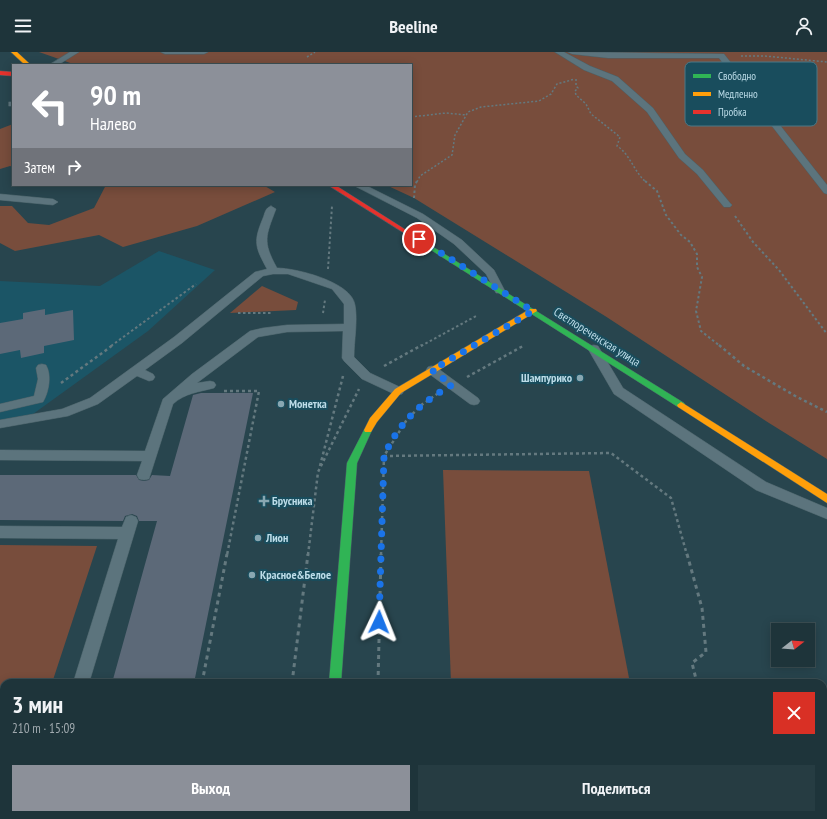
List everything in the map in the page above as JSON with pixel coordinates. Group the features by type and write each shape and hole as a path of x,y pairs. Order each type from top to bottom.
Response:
{"main road":[{"path":"14,52 27,64"},
{"path":"0,73 12,74"},
{"name":"Светлореченская улица","path":"333,186 593,348 827,499"},
{"path":"335,679 352,463 373,420 398,392 432,370 533,311"}],"lane":[{"path":"55,64 75,52"},
{"path":"164,52 204,52"},
{"path":"559,52 587,68 615,79 650,110 682,156 700,172 726,205"},
{"path":"572,52 608,56 719,54 725,62"},
{"path":"578,78 587,68 608,56"},
{"path":"776,126 827,191"},
{"path":"360,186 420,216 458,242 490,272 500,291"},
{"path":"0,197 54,202"},
{"path":"272,209 261,235 263,252 273,271"},
{"path":"0,424 64,412 94,400 136,371 212,313 259,274 273,271 289,271 336,287 346,297 350,304 348,358 366,376 398,392"},
{"path":"144,475 167,402 196,377 258,332 275,329 350,328"},
{"path":"593,348 618,391 761,486 827,514"},
{"path":"0,408 39,399 44,379 42,368"},
{"path":"432,370 474,401"},
{"path":"136,371 149,377"},
{"path":"167,402 190,390 210,385"},
{"path":"0,455 150,456"},
{"path":"0,532 129,527 82,679"}],"path":[{"path":"307,57 315,52"},
{"path":"719,54 765,56 827,62"},
{"path":"416,204 414,198 415,185 420,176 452,155 455,135 468,112 481,107 539,100 551,94 554,85 559,82 578,78 576,86 578,88 575,92 576,95 586,104 587,111 620,137 617,146 622,149 640,177 657,191 666,215 681,235 690,242 697,254 697,267 702,277 696,311 700,331 733,356 736,362 759,375 762,379 778,386 806,404 827,412"},
{"path":"412,117 446,113 466,115"},
{"path":"726,205 754,242 780,270 827,334"},
{"path":"323,313 327,284 332,206"},
{"path":"39,399 196,284"},
{"path":"212,313 275,313"},
{"path":"378,679 384,456 392,437 415,412 433,396 523,346"},
{"path":"318,472 348,358"},
{"path":"190,390 259,391 203,679"},
{"path":"384,456 611,453 671,498 702,608 706,652 692,663 695,679"}],"shaded area":[{"path":"39,52 827,52 827,459 605,316 414,198 388,186 412,186 412,64 73,64"},
{"path":"12,124 12,167 0,169 0,129"},
{"path":"105,186 265,186 275,192 197,226 123,247 99,235 15,251 0,243 0,206 12,206 28,223 49,225 94,208"},
{"path":"159,251 215,270 148,331 33,414 0,421 0,281 100,286"},
{"path":"262,286 298,302 296,310 230,313"},
{"path":"443,470 589,471 629,679 451,679"},
{"path":"0,545 97,546 53,679 0,679"}],"building":[{"path":"45,309 45,315 73,310 74,340 44,346 44,353 21,358 20,350 0,354 0,323 23,319 23,313"},
{"path":"201,393 253,393 195,679 113,679 157,521 139,521 137,516 132,514 125,516 123,521 0,520 0,475 136,475 139,480 144,481 149,480 152,475 170,476 193,395"}],"traffic: fast":[{"path":"422,242 681,405"},
{"path":"335,679 352,463 368,430"}],"traffic: slow":[{"path":"14,52 27,64"},
{"path":"368,430 373,420 398,391 533,311"},
{"path":"681,405 827,499"}],"traffic: jam":[{"path":"0,73 12,74"},
{"path":"333,186 422,242"}],"place":[{"name":"Шампурико","path":"580,378"},
{"name":"Монетка","path":"281,404"},
{"name":"Брусника","path":"264,501"},
{"name":"Лион","path":"258,538"},
{"name":"Красное&Белое","path":"252,575"}],"route":[{"path":"379,622 384,456 392,437 415,412 433,396 452,385 432,370 533,311 419,239"}]}
